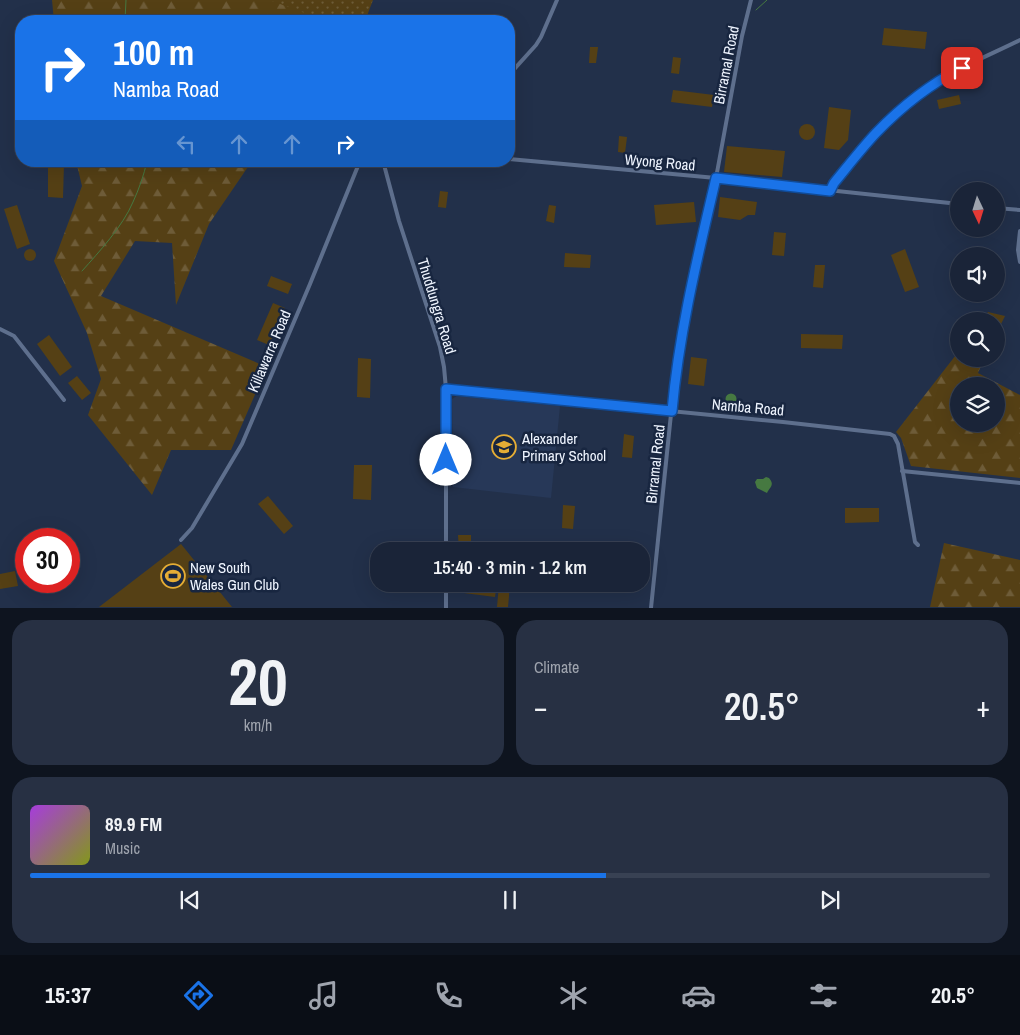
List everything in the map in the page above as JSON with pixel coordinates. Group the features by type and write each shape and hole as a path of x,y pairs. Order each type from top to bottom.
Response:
{"street":[{"path":"515,68 536,45 557,0"},
{"name":"Birramal Road","path":"651,608 674,385 682,333 716,178 742,36 751,0"},
{"path":"830,191 834,183 874,135 890,119 921,94 948,76 1020,40"},
{"name":"Wyong Road","path":"515,160 716,178 950,203"},
{"name":"Killawarra Road","path":"181,540 192,528 242,444 358,167"},
{"name":"Thuddungra Road","path":"385,167 399,221 440,346 444,367 446,389 446,542"},
{"path":"1005,209 1020,210"},
{"path":"1020,231 1018,250 1020,262"},
{"path":"0,329 14,336 64,400"},
{"name":"Namba Road","path":"446,389 890,434 897,440 915,542 918,545"},
{"path":"902,471 1020,484"},
{"path":"446,592 446,608"}],"shaded area":[{"path":"729,394 733,394 736,399 735,403 729,404 726,401 726,397"},
{"name":"Alexander Primary School","path":"457,396 560,406 551,498 453,487 452,399"},
{"path":"766,477 771,480 772,484 767,493 757,488 755,482 757,479"}],"green space":[{"path":"52,0 372,0 365,15 53,15"},
{"path":"269,0 373,0 367,15 310,15"},
{"path":"884,28 927,32 925,49 882,45"},
{"path":"590,47 598,47 596,63 589,63"},
{"path":"673,57 681,58 679,74 671,73"},
{"path":"673,90 714,95 712,107 671,102"},
{"path":"959,95 961,104 939,109 937,100"},
{"path":"829,107 851,110 848,140 839,150 824,148"},
{"path":"807,124 815,132 807,140 799,132"},
{"path":"619,136 627,137 625,153 618,152"},
{"path":"727,146 785,151 782,177 724,172"},
{"path":"48,167 64,167 63,198 48,197"},
{"path":"77,167 248,167 209,224 176,305 172,243 135,241 101,296 267,367 231,450 171,450 152,495 88,415 101,379 87,333 54,261 82,186"},
{"path":"440,191 448,192 446,208 438,207"},
{"path":"720,197 757,202 755,215 748,215 740,220 718,217"},
{"path":"694,202 696,222 656,225 654,205"},
{"path":"17,205 30,244 17,249 4,209"},
{"path":"549,205 556,206 554,223 546,221"},
{"path":"774,232 786,233 784,256 772,255"},
{"path":"28,249 32,249 36,255 32,261 28,261 24,257 24,253"},
{"path":"905,249 919,287 905,292 891,255"},
{"path":"565,253 591,255 590,268 564,267"},
{"path":"815,265 825,265 823,288 813,287"},
{"path":"271,276 292,284 288,294 267,286"},
{"path":"273,303 285,308 269,345 257,340"},
{"path":"801,334 843,335 842,349 801,348"},
{"path":"49,335 72,367 60,376 37,344"},
{"path":"691,357 707,359 704,386 688,384"},
{"path":"358,358 371,359 370,398 357,397"},
{"path":"950,363 950,367 981,367 978,373 986,377 950,377 950,432 1005,432 1005,387 1020,395 1020,478 911,466 901,438 896,432"},
{"path":"77,376 91,393 82,400 68,383"},
{"path":"624,434 634,436 632,458 622,457"},
{"path":"354,465 372,465 371,500 353,499"},
{"path":"268,496 293,526 284,534 258,504"},
{"path":"563,505 575,506 573,529 562,528"},
{"path":"845,508 879,508 879,522 845,523"},
{"path":"458,535 471,535 471,542 458,542"},
{"path":"944,543 1020,560 1020,607 930,607"},
{"name":"New South Wales Gun Club","path":"181,544 232,607 99,607"},
{"path":"15,571 15,586 0,589 0,574"},
{"path":"456,592 496,592 495,597"},
{"path":"498,592 509,592 508,607 497,607"}],"waterway":[{"path":"125,15 126,0"},
{"path":"756,10 767,0"},
{"path":"82,271 110,238 129,211 145,167"}],"place":[{"name":"Alexander Primary School","path":"504,447"},
{"name":"New South Wales Gun Club","path":"173,576"}],"route":[{"path":"446,460 446,389 672,411 682,333 716,178 830,191 834,183 874,135 890,119 934,84 962,68"}]}
